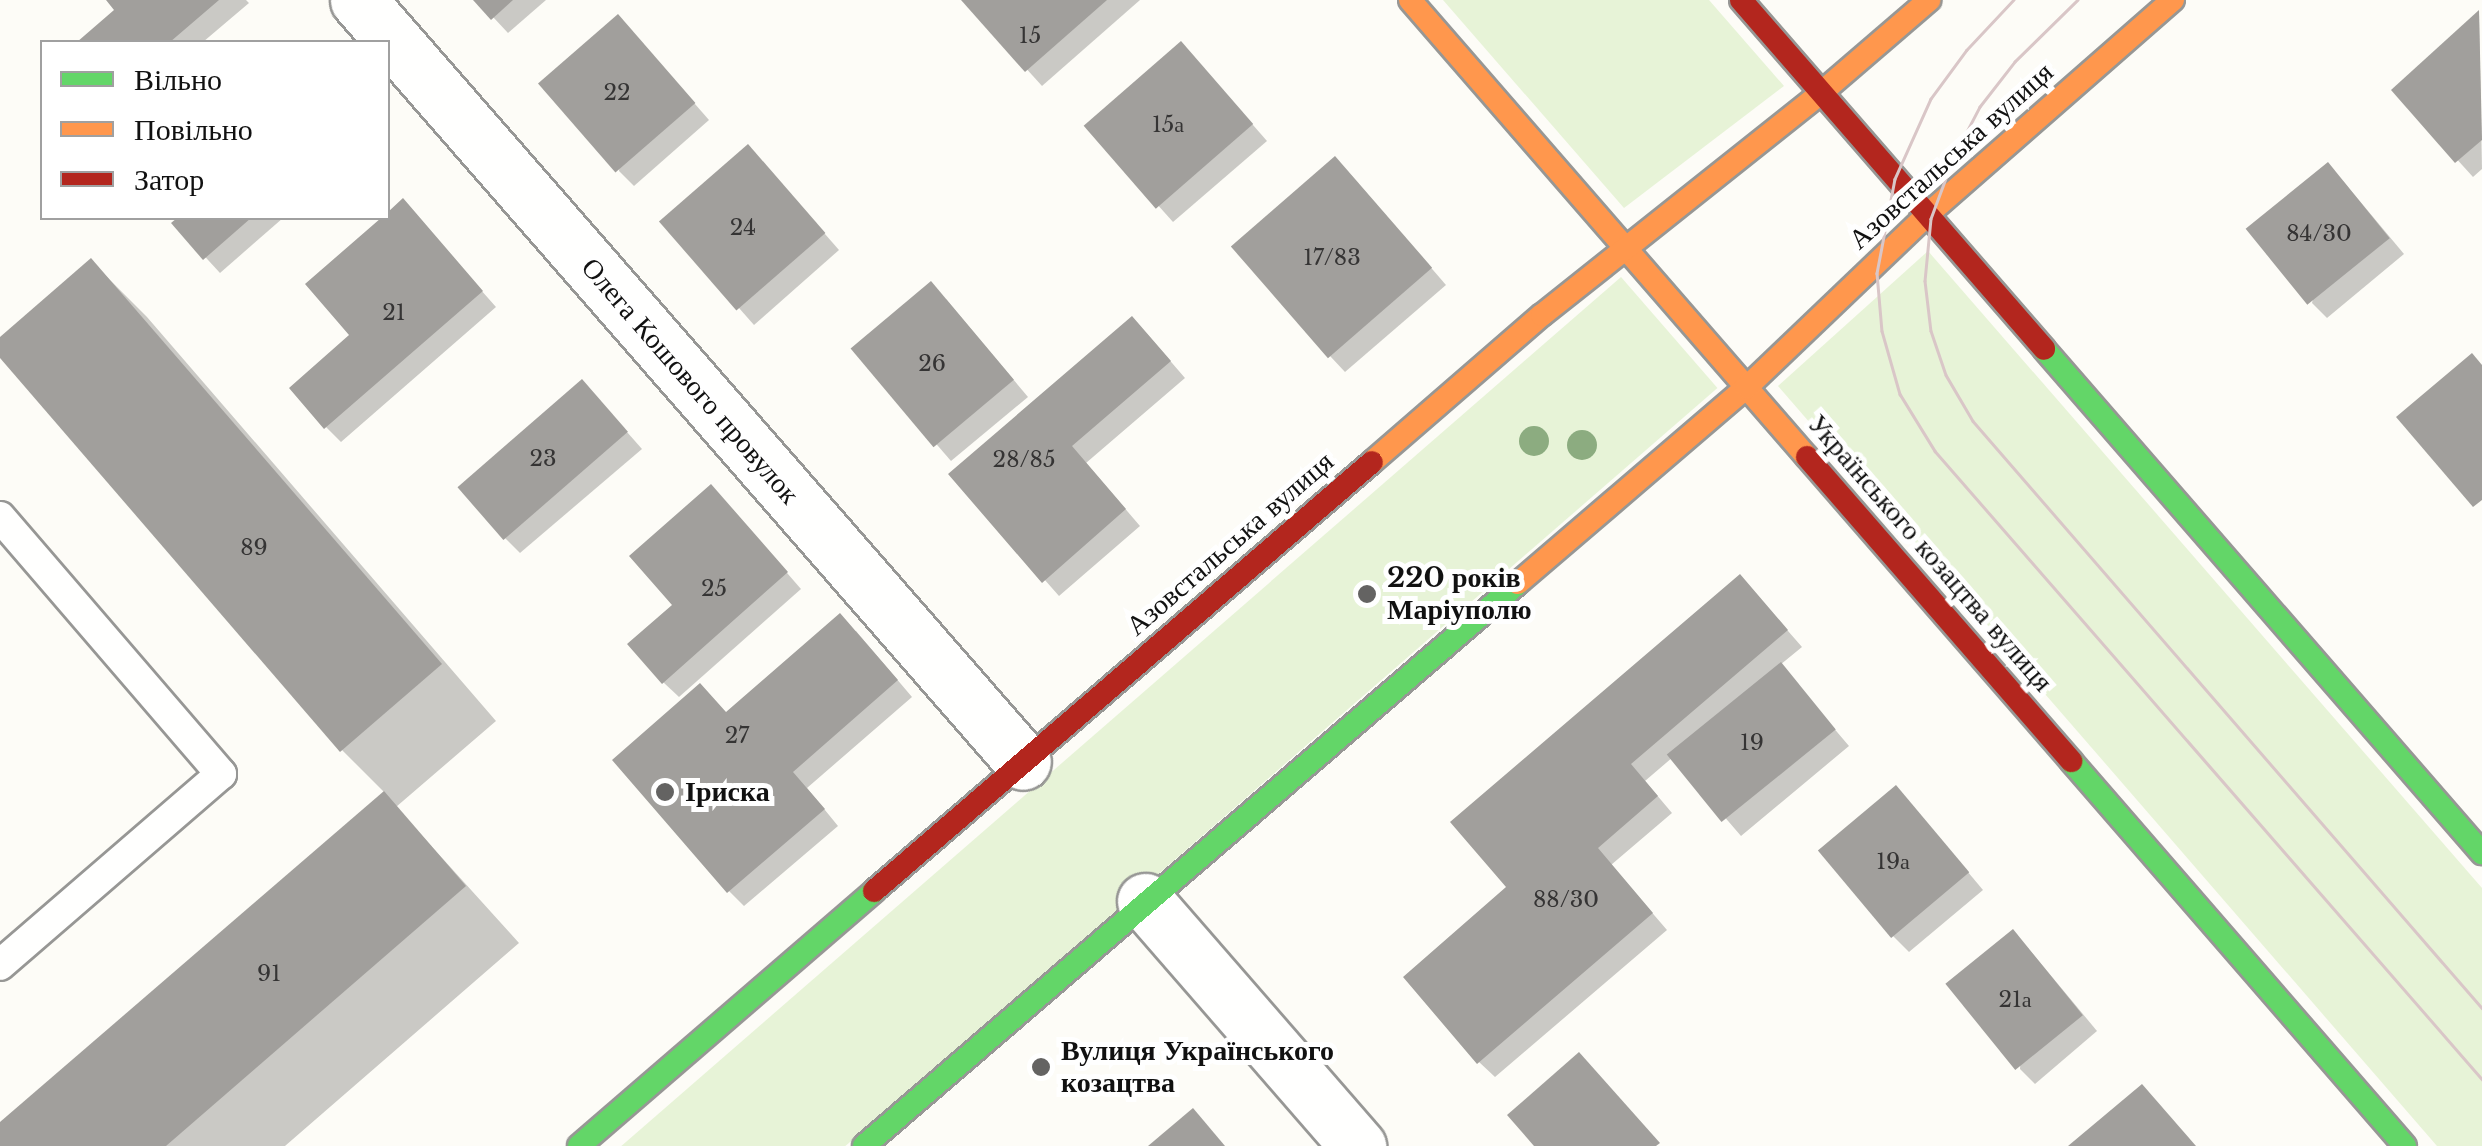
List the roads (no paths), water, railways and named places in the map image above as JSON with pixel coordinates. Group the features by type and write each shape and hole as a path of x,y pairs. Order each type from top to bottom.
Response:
{"street":[{"name":"Олега Кошового провулок","path":"358,0 1022,762"},
{"name":"Українського козацтва вулиця","path":"1410,0 2405,1146"},
{"path":"1741,0 2482,853"},
{"name":"Азовстальська вулиця","path":"579,1146 1624,246 1821,92 1929,0"},
{"name":"Азовстальська вулиця","path":"864,1146 1747,387 1926,215 2173,0"},
{"path":"1145,901 1358,1146"}],"lane":[{"path":"0,518 221,774 0,964"}],"tram line":[{"path":"2014,0 1967,50 1931,99 1895,179 1877,273 1882,331 1900,394 1935,451 2482,1079"},
{"path":"2078,0 2015,62 1980,107 1954,157 1931,219 1925,281 1931,331 1946,375 1973,421 2482,1008"}],"place":[{"name":"220 років Маріуполю","path":"1367,594"},
{"name":"Іриска","path":"665,792"},
{"name":"Вулиця Українського козацтва","path":"1041,1067"}]}
